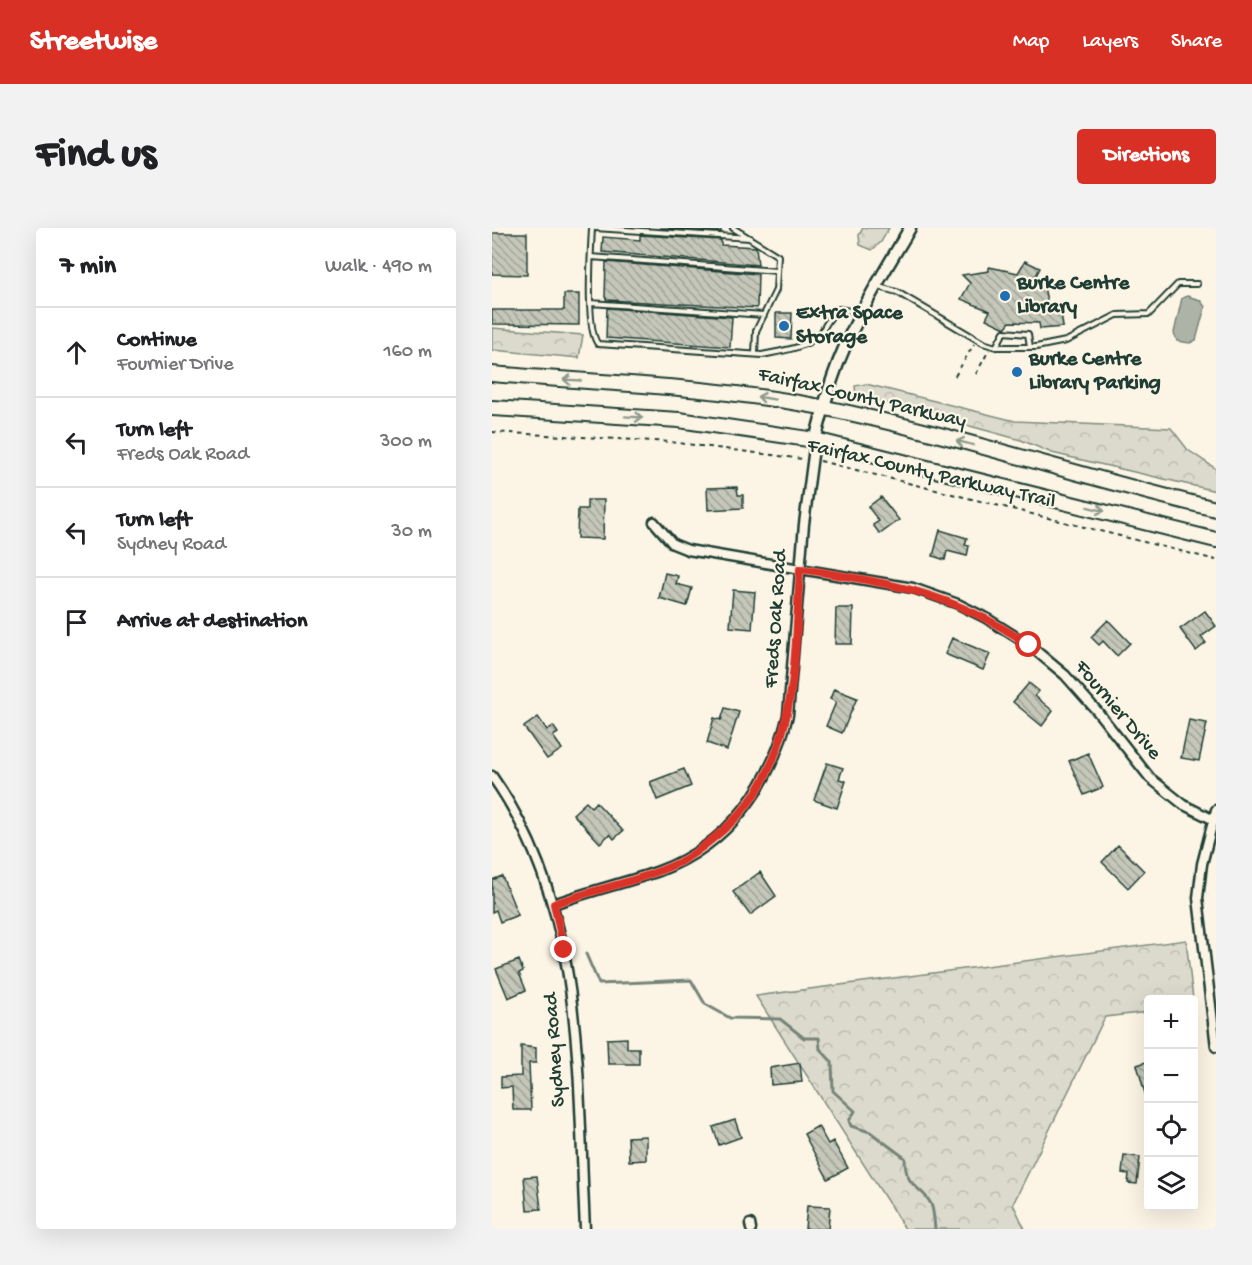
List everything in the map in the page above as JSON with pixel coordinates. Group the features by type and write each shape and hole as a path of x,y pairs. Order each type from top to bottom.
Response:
{"highway":[{"name":"Fairfax County Parkway","path":"492,375 704,389 824,408 1216,509"},
{"path":"492,408 679,420 815,440 1216,540"}],"street":[{"name":"Freds Oak Road","path":"554,904 659,871 687,858 726,828 754,797 775,759 788,715 800,569 815,440 840,358 875,286 910,228"},
{"name":"Fournier Drive","path":"654,522 673,544 688,550 913,588 958,604 1011,632 1065,675 1150,778 1184,805 1215,817"},
{"name":"Sydney Road","path":"492,776 523,828 554,904 573,1009 585,1229"},
{"path":"1215,817 1202,864 1198,898 1216,1047"}],"lane":[{"path":"750,238 593,228 590,303 594,338 598,344 755,354 778,352 814,339 832,313 839,309 850,311 859,318"},
{"path":"733,228 778,256 776,290 756,330 755,354"},
{"path":"591,257 777,271"},
{"path":"875,286 897,292 960,332 996,347 1030,347 1066,341 1117,315 1149,314 1178,284 1197,284"},
{"path":"590,303 764,315"},
{"path":"996,347 1004,332 1028,334 1030,347"}],"path":[{"path":"955,376 971,346"},
{"path":"976,374 989,351"},
{"name":"Fairfax County Parkway Trail","path":"492,432 670,442 812,460 937,489 1216,560"}],"green space":[{"path":"863,228 889,228 881,242 872,250 860,245 859,235"},
{"path":"492,328 583,335 579,358 492,350"},
{"path":"866,384 1015,421 1171,428 1188,450 1216,469 1216,491 1052,453 1021,440 856,395 855,386"},
{"path":"1186,940 1193,995 1144,995 1144,1012 1105,1017 1013,1204 1025,1229 905,1229 756,996"}],"shaded area":[{"path":"1187,296 1200,300 1205,307 1196,340 1190,343 1177,341 1174,333 1182,298"}],"building":[{"path":"659,228 721,228 721,232"},
{"path":"492,233 527,233 527,275 492,274"},
{"path":"640,235 721,240 721,245 756,247 758,265 602,252 603,237 640,240"},
{"name":"Burke Centre Library","path":"1025,261 1040,268 1033,281 1044,287 1048,305 1060,304 1063,327 1040,329 1039,323 1010,322 1005,328 986,319 990,311 961,299 970,283 962,275 989,271 989,267 1018,273"},
{"path":"606,262 758,274 757,308 607,300 605,297"},
{"path":"564,294 579,294 579,325 492,324 492,310 564,310"},
{"path":"607,308 732,317 730,347 606,338"},
{"name":"Extra Space Storage","path":"776,313 792,313 791,339 776,338"},
{"path":"737,487 738,495 743,495 743,508 708,510 707,488"},
{"path":"881,497 899,520 880,534 873,525 879,521 868,507"},
{"path":"587,500 604,500 603,539 577,538 578,509 587,509"},
{"path":"940,530 967,538 965,545 969,546 967,556 947,551 945,560 933,556"},
{"path":"665,573 678,576 676,584 692,588 687,606 659,598"},
{"path":"733,590 755,592 752,629 730,627"},
{"path":"836,608 853,608 852,644 835,644"},
{"path":"1205,611 1216,626 1201,637 1206,643 1196,651 1180,629"},
{"path":"1108,620 1130,643 1117,656 1103,641 1099,645 1091,637"},
{"path":"952,638 990,654 983,670 945,654"},
{"path":"1029,683 1039,691 1035,696 1053,711 1042,726 1013,702"},
{"path":"834,689 857,698 842,733 826,726 836,702 830,699"},
{"path":"725,708 739,712 727,750 707,743 714,718 721,720"},
{"path":"538,717 547,730 553,726 558,733 553,736 562,749 547,759 524,727"},
{"path":"1189,720 1207,723 1199,761 1181,758"},
{"path":"1088,753 1103,787 1084,795 1069,761"},
{"path":"827,763 843,768 839,779 846,781 837,808 814,800"},
{"path":"684,769 691,786 657,800 650,782"},
{"path":"586,802 591,807 596,802 623,831 614,839 610,834 600,843 573,814"},
{"path":"1118,845 1144,871 1128,888 1102,862"},
{"path":"760,872 776,896 750,915 733,892"},
{"path":"502,876 518,915 500,922 496,910 492,912 492,880"},
{"path":"519,960 523,971 519,973 526,990 508,998 496,969"},
{"path":"627,1038 627,1048 639,1048 639,1064 608,1064 607,1039"},
{"path":"521,1046 536,1048 536,1063 529,1063 531,1110 513,1110 512,1087 501,1088 501,1077 521,1076"},
{"path":"800,1063 802,1082 771,1085 770,1068"},
{"path":"1144,1063 1144,1090 1137,1065"},
{"path":"735,1120 741,1137 719,1145 713,1127"},
{"path":"818,1126 828,1144 833,1141 848,1168 828,1179 804,1134"},
{"path":"646,1136 646,1160 629,1161 628,1137"},
{"path":"1124,1155 1140,1157 1137,1184 1128,1183 1129,1174 1122,1173"},
{"path":"537,1176 541,1209 527,1210 524,1177"},
{"path":"807,1206 830,1207 828,1229 805,1229"}],"waterway":[{"path":"586,954 599,984 691,980 705,1004 730,1018 780,1019 804,1038 819,1038 820,1049 832,1062 833,1091 855,1111 849,1121 851,1126 870,1132 905,1158 908,1176 931,1204 935,1229"}],"place":[{"name":"Burke Centre Library","path":"1005,296"},
{"name":"Extra Space Storage","path":"784,326"},
{"name":"Burke Centre Library Parking","path":"1017,372"}],"route":[{"path":"564,950 554,904 659,871 687,858 705,846 740,815 764,782 775,759 788,715 794,672 800,569 913,588 958,604 1011,632 1029,645"}]}
